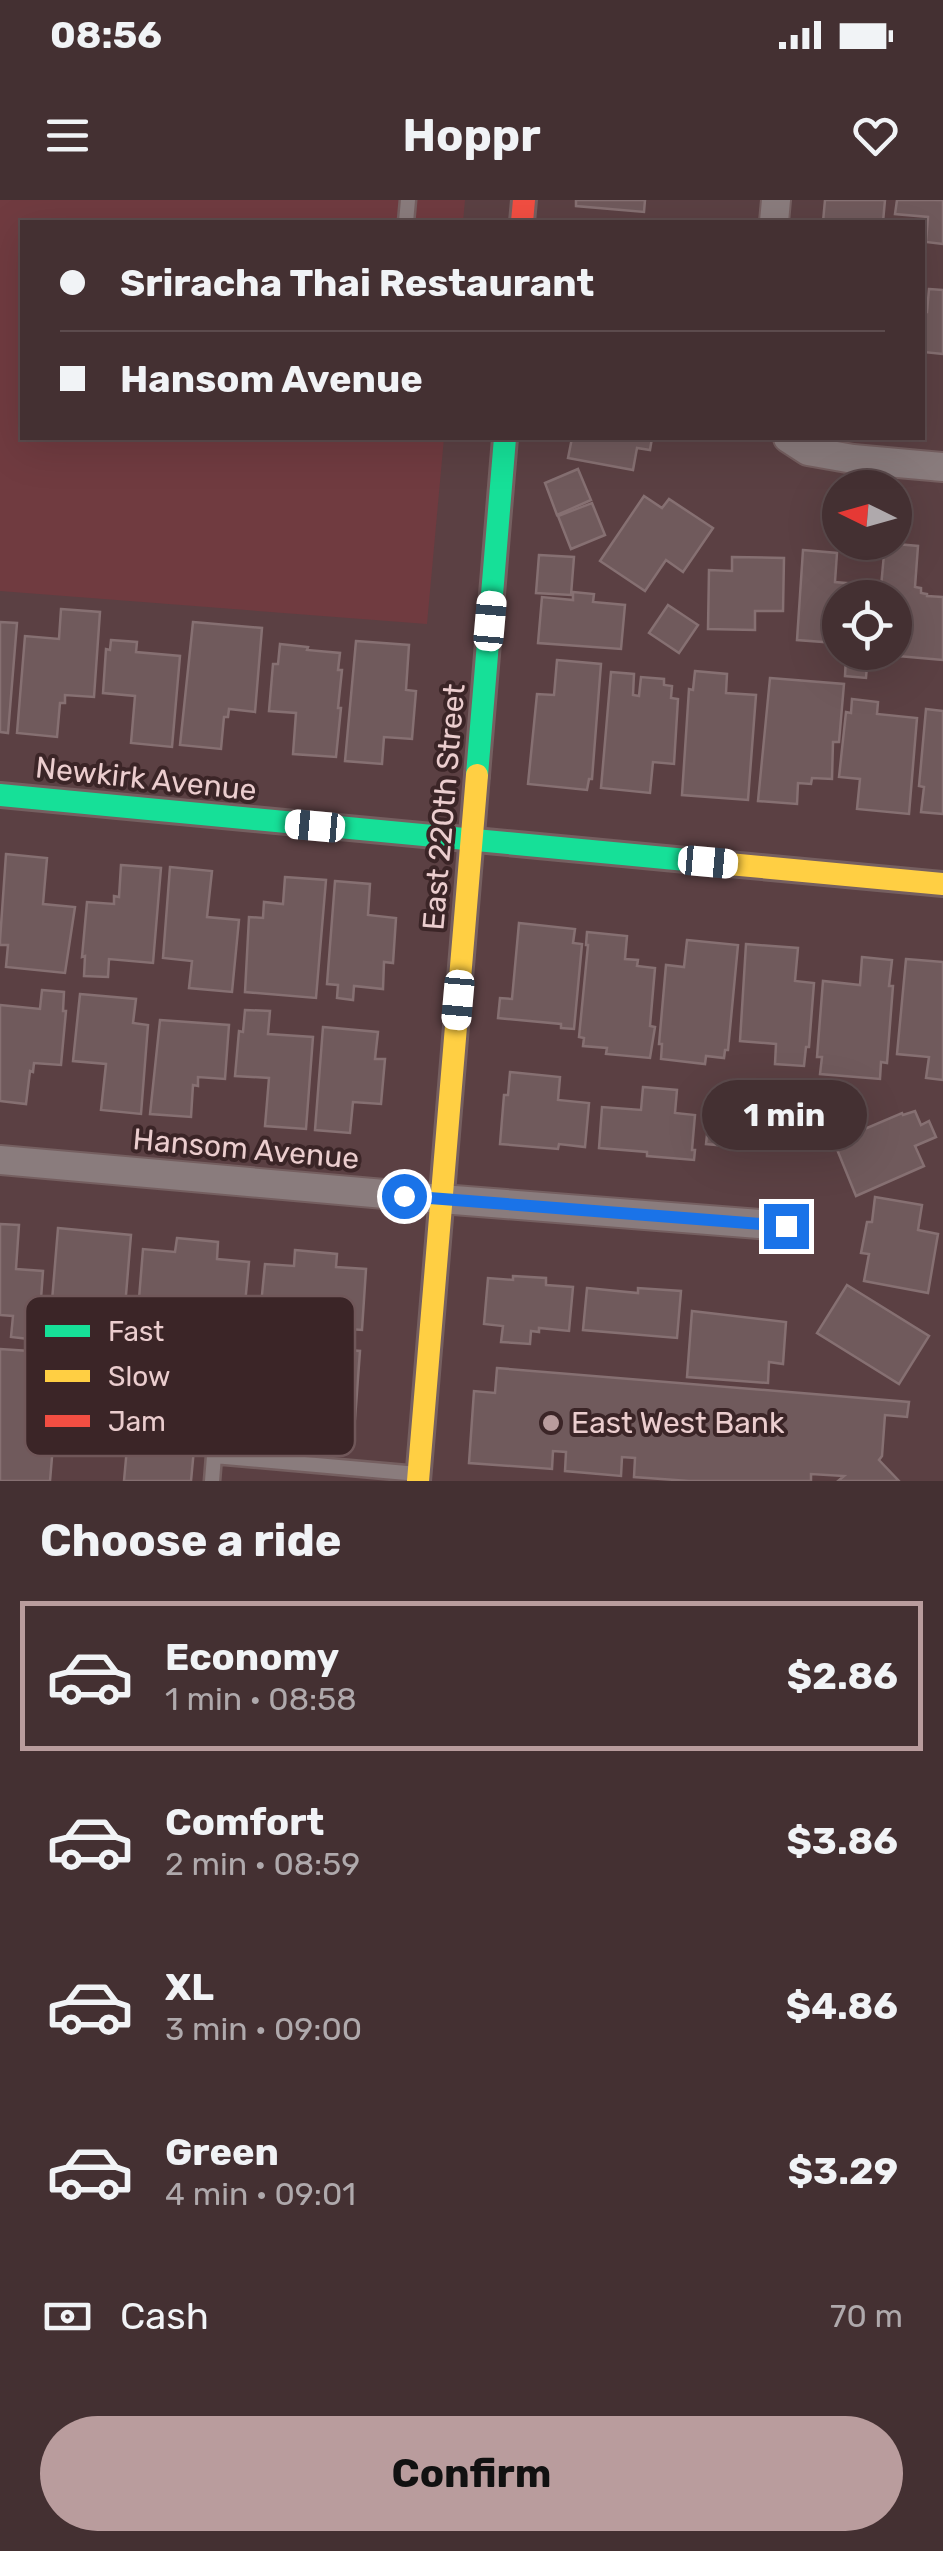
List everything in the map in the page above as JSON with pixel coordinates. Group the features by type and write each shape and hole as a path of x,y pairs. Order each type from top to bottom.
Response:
{"street":[{"name":"East 220th Street","path":"419,1478 504,440"},
{"path":"791,440 808,452 943,467"},
{"name":"Newkirk Avenue","path":"0,795 943,884"},
{"name":"Hansom Avenue","path":"0,1160 786,1226"}],"lane":[{"path":"212,1481 214,1456 419,1478"}],"shaded area":[{"path":"0,200 465,200 463,220 20,220 20,440 444,440 427,624 0,591"}],"building":[{"path":"576,200 645,200 644,212 576,206"},
{"path":"825,200 885,200 883,220 823,220"},
{"path":"897,200 943,200 943,244 926,242 928,217 895,214"},
{"path":"929,289 943,290 943,354 925,352"},
{"path":"572,440 652,440 650,450 637,448 633,470 568,458"},
{"path":"578,469 591,500 557,515 545,483"},
{"path":"644,496 662,508 669,499 713,528 683,572 666,560 645,591 600,561"},
{"path":"592,503 605,535 571,549 558,516"},
{"path":"912,545 918,546 915,587 927,596 943,597 943,660 912,657 912,580 882,580 883,560 912,560"},
{"path":"803,550 822,552 822,560 837,560 835,580 822,580 822,642 797,640"},
{"path":"539,555 574,557 571,595 536,593"},
{"path":"732,557 784,558 783,611 755,611 755,630 708,629 709,570 732,571"},
{"path":"573,592 594,594 593,602 625,605 621,649 538,643 542,597 573,600"},
{"path":"668,605 698,625 679,653 649,633"},
{"path":"61,609 100,612 94,697 65,695 65,703 60,703 57,737 17,733 25,636 59,639"},
{"path":"0,622 17,623 8,733 0,732"},
{"path":"193,622 262,628 255,712 229,709 228,717 224,717 221,749 180,745"},
{"path":"111,640 137,642 136,652 180,656 172,747 131,743 135,696 103,693 106,649 110,650"},
{"path":"356,641 409,645 406,690 416,691 412,739 384,737 382,764 345,761"},
{"path":"280,644 340,653 341,708 336,757 293,754 296,713 269,711 273,664 278,664"},
{"path":"557,660 601,664 592,779 587,790 528,784 537,694 554,695"},
{"path":"845,670 867,670 866,678 845,676"},
{"path":"695,671 727,674 726,693 756,695 748,800 682,795 689,689 693,690"},
{"path":"611,672 634,674 633,695 639,696 641,677 664,679 664,685 672,686 671,698 678,699 674,764 653,762 650,793 601,788"},
{"path":"770,678 844,684 839,742 833,742 832,779 812,778 811,784 798,783 797,804 758,801"},
{"path":"852,699 878,702 877,714 917,718 909,814 857,809 860,779 839,777 846,712 851,713"},
{"path":"926,709 943,711 943,814 921,812 924,787 919,786"},
{"path":"6,854 47,858 43,904 75,907 65,973 6,967 8,945 0,945 0,940"},
{"path":"121,865 161,868 153,963 109,959 108,977 84,976 87,902 114,904 114,896 119,897"},
{"path":"170,867 212,871 207,917 239,920 232,992 189,988 192,961 163,958"},
{"path":"285,877 326,880 316,998 245,992 249,917 263,918 264,902 283,904"},
{"path":"335,881 370,884 368,915 396,918 393,963 384,962 383,989 354,986 353,1000 337,998 338,985 327,984"},
{"path":"519,923 575,929 573,943 582,944 574,1029 561,1028 561,1024 498,1018 500,998 512,999"},
{"path":"587,932 627,936 625,959 638,960 637,966 655,968 650,1026 655,1027 650,1058 606,1054 607,1048 583,1046 584,1038 579,1037"},
{"path":"687,940 738,945 728,1050 724,1058 706,1056 705,1064 661,1059 666,965 684,967"},
{"path":"746,944 798,948 795,981 814,983 804,1066 775,1064 776,1044 740,1041"},
{"path":"862,957 892,960 887,1063 881,1062 880,1079 820,1074 822,1057 817,1057 823,981 860,985"},
{"path":"906,959 943,962 943,1080 926,1078 929,1057 897,1054"},
{"path":"42,990 64,992 61,1065 34,1063 26,1104 0,1101 0,1005 40,1009"},
{"path":"80,994 136,999 133,1023 148,1025 141,1114 101,1110 106,1064 73,1061"},
{"path":"245,1010 270,1011 268,1034 313,1037 306,1129 265,1126 269,1078 235,1076"},
{"path":"160,1020 229,1025 225,1079 198,1077 198,1086 193,1085 191,1117 150,1114"},
{"path":"323,1027 378,1032 375,1059 385,1059 381,1104 353,1102 350,1133 315,1130"},
{"path":"510,1072 560,1077 558,1100 589,1103 585,1147 500,1144"},
{"path":"729,1081 768,1084 766,1103 775,1104 776,1085 801,1088 800,1148 706,1144 711,1098 728,1099"},
{"path":"643,1087 677,1090 675,1113 695,1115 694,1160 599,1148 602,1107 641,1110"},
{"path":"915,1111 921,1125 929,1121 936,1137 915,1146 924,1166 856,1196 834,1142"},
{"path":"875,1197 922,1205 918,1230 938,1234 928,1293 864,1281 869,1254 861,1253 867,1222 872,1222"},
{"path":"0,1224 19,1225 16,1269 43,1271 41,1296 25,1296 25,1339 11,1337 13,1316 0,1315"},
{"path":"58,1228 131,1235 126,1296 52,1296"},
{"path":"177,1238 218,1242 217,1259 249,1262 246,1296 139,1296 143,1249 175,1252"},
{"path":"295,1250 337,1254 336,1267 366,1269 362,1330 355,1329 355,1296 262,1296 265,1264 294,1266"},
{"path":"513,1276 546,1278 546,1285 573,1287 569,1331 539,1328 539,1332 531,1331 530,1344 501,1342 503,1326 484,1324 488,1278 513,1280"},
{"path":"847,1285 929,1336 899,1384 817,1333"},
{"path":"587,1288 638,1293 638,1288 681,1291 677,1338 583,1330"},
{"path":"692,1311 786,1322 783,1364 769,1362 768,1383 687,1377"},
{"path":"0,1349 25,1351 25,1456 52,1456 50,1481 0,1481"},
{"path":"355,1351 360,1351 355,1419"},
{"path":"497,1368 909,1402 907,1417 885,1415 879,1460 899,1481 838,1481 844,1476 811,1474 811,1481 634,1477 635,1458 622,1457 621,1476 565,1471 566,1452 553,1451 552,1469 469,1463 474,1391 495,1393"},
{"path":"126,1456 193,1456 191,1481 124,1481"}],"traffic: fast":[{"path":"477,775 505,440"},
{"path":"0,795 718,863"}],"traffic: slow":[{"path":"418,1481 477,775"},
{"path":"718,863 943,884"}],"traffic: jam":[{"path":"522,220 524,200"}],"place":[{"name":"East West Bank","path":"551,1423"}],"route":[{"path":"404,1196 786,1226"}]}
